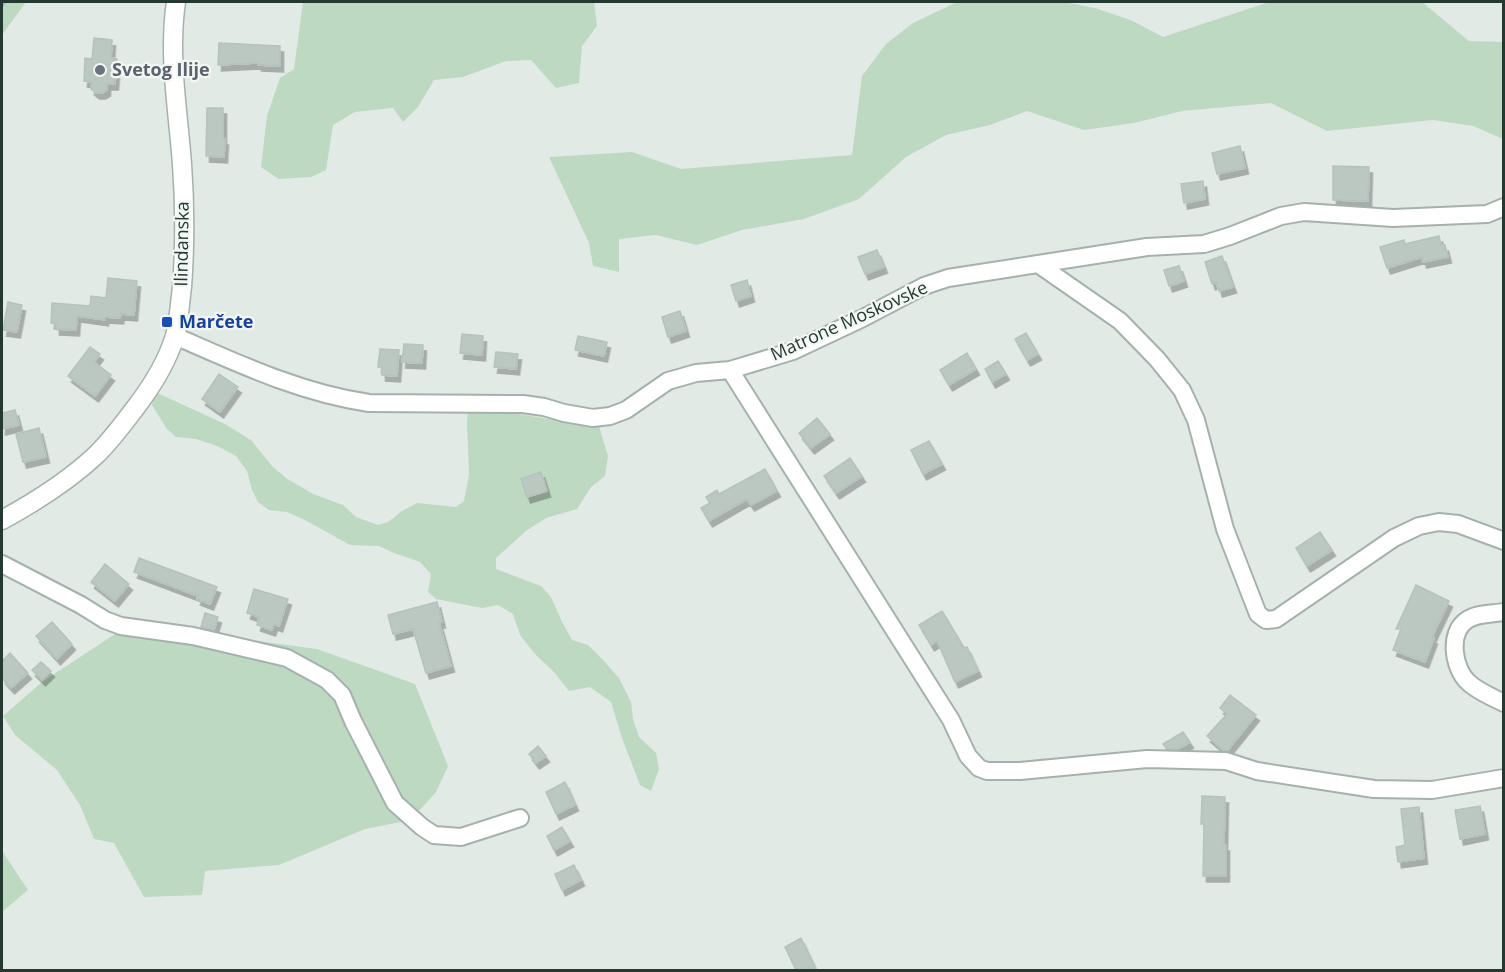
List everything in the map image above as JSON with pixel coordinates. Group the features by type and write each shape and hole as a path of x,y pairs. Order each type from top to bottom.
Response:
{"street":[{"name":"Ilindanska","path":"2,520 52,490 95,455 124,423 151,386 175,336 180,306 185,221 172,56 172,25 176,2"},
{"name":"Matrone Moskovske","path":"175,336 267,376 356,401 524,404 593,418 610,416 626,410 668,381 696,373 730,370 793,351 924,286 948,278 1147,247 1204,244 1281,216 1304,212 1393,218 1487,214 1503,207"},
{"path":"1038,264 1120,321 1157,359 1182,390 1196,420 1225,529 1258,614 1266,620 1276,619 1394,538 1419,526 1439,522 1458,524 1503,541"},
{"path":"730,370 951,720 968,756 979,768 987,771 1020,771 1147,759 1226,760 1257,771 1374,789 1432,790 1503,778"},
{"path":"2,564 105,620 121,626 193,636 287,658 327,680 342,695 395,803 434,835 461,837 520,818"},
{"path":"1503,612 1481,615 1467,620 1456,632 1455,640 1456,658 1461,674 1469,684 1503,703"}],"green space":[{"path":"2,2 26,2 2,35"},
{"path":"303,2 594,2 597,26 582,46 579,83 556,88 531,60 506,61 463,77 434,80 418,107 403,122 393,108 355,112 333,125 326,170 311,177 279,179 261,167 267,116 280,78 294,69"},
{"path":"1064,2 1095,8 1133,21 1163,37 1269,2 1422,2 1469,41 1503,42 1503,139 1473,126 1433,120 1327,131 1271,103 1182,111 1134,123 1084,130 1027,111 990,125 946,135 906,157 859,199 804,219 742,230 697,245 656,235 619,239 619,272 593,266 589,243 549,157 632,152 681,169 852,155 862,76 886,44 913,23 955,3"},
{"path":"155,392 225,424 251,440 272,466 286,478 313,494 343,505 356,517 378,525 388,522 417,503 456,507 464,501 469,475 468,412 519,414 599,426 608,456 605,476 591,487 577,509 546,518 526,531 496,558 496,569 541,586 551,597 572,640 588,645 619,678 631,702 633,719 639,737 656,753 659,769 651,791 640,785 611,702 590,687 569,691 520,635 513,614 498,605 482,608 436,599 428,592 431,574 420,562 379,546 350,545 287,512 269,510 258,502 247,471 236,456 196,439 176,437 167,429 152,405"},
{"path":"118,632 221,636 317,649 415,684 448,766 436,792 411,820 365,829 279,865 205,871 202,895 144,897 114,843 94,839 80,805 57,770 15,735 3,716 42,682"},
{"path":"2,851 28,890 2,912"}],"building":[{"name":"Svetog Ilije","path":"94,38 112,40 111,58 117,59 115,84 107,84 107,90 102,93 96,93 91,89 92,82 84,81 85,58 92,59"},
{"path":"219,43 280,46 280,66 258,65 258,63 218,65"},
{"path":"207,108 223,108 224,157 206,156"},
{"path":"1240,146 1245,168 1217,174 1212,153"},
{"path":"1333,166 1369,167 1368,201 1333,200"},
{"path":"1203,181 1205,199 1184,203 1181,184"},
{"path":"1439,236 1441,245 1445,245 1448,257 1423,262 1422,257 1387,268 1380,247 1404,240 1405,244"},
{"path":"877,250 884,267 865,274 858,257"},
{"path":"1222,256 1233,287 1219,291 1216,282 1212,284 1205,262"},
{"path":"1179,266 1184,281 1169,286 1164,270"},
{"path":"108,278 137,281 134,315 121,314 120,318 105,317 105,320 77,316 76,330 56,329 56,324 51,323 52,303 90,306 91,296 106,298"},
{"path":"747,280 751,296 736,301 731,285"},
{"path":"8,302 22,305 17,332 3,330"},
{"path":"680,311 686,331 668,337 662,317"},
{"path":"1026,333 1038,354 1027,360 1015,339"},
{"path":"462,334 483,336 482,355 460,353"},
{"path":"578,336 607,342 604,356 575,350"},
{"path":"404,344 423,345 422,363 402,362"},
{"path":"90,347 100,354 94,362 111,375 95,396 68,376"},
{"path":"380,349 399,350 397,376 382,375 382,367 378,367"},
{"path":"496,352 518,354 516,369 494,367"},
{"path":"967,353 976,369 949,385 940,370"},
{"path":"998,361 1006,374 992,382 985,369"},
{"path":"219,374 238,387 220,412 202,399"},
{"path":"15,410 19,425 2,429 2,413"},
{"path":"817,418 830,434 811,448 799,433"},
{"path":"39,428 46,457 23,462 16,434"},
{"path":"929,441 942,464 923,474 911,450"},
{"path":"850,458 862,476 836,493 824,476"},
{"path":"765,469 777,491 751,505 747,499 709,521 701,508 710,503 706,497 717,490 719,494"},
{"path":"541,472 547,491 527,497 521,479"},
{"path":"1320,532 1332,550 1307,566 1296,548"},
{"path":"139,558 217,587 210,604 197,599 198,596 134,572"},
{"path":"105,564 129,584 115,601 91,582"},
{"path":"1416,585 1449,601 1432,637 1434,638 1425,662 1393,650 1401,629 1396,629"},
{"path":"254,589 288,599 279,626 274,624 272,630 257,625 259,617 247,613"},
{"path":"437,602 442,622 439,622 451,666 426,673 413,629 393,634 388,615"},
{"path":"942,611 964,648 967,647 978,671 955,682 937,641 931,645 919,625"},
{"path":"205,613 218,617 214,630 201,627"},
{"path":"52,622 72,644 57,659 36,636"},
{"path":"10,653 28,673 11,688 2,678 2,661"},
{"path":"41,662 51,671 42,680 32,670"},
{"path":"1230,695 1256,715 1227,751 1207,736 1227,714 1220,708"},
{"path":"1183,732 1190,742 1178,749 1167,749 1163,744"},
{"path":"538,746 546,756 536,763 529,754"},
{"path":"565,782 575,805 556,814 546,792"},
{"path":"1202,796 1225,797 1226,876 1203,876"},
{"path":"1480,806 1485,834 1460,839 1455,810"},
{"path":"1419,807 1424,858 1398,862 1396,847 1405,845 1401,809"},
{"path":"562,827 570,841 554,850 547,836"},
{"path":"574,865 581,880 562,890 555,874"},
{"path":"801,938 816,970 796,970 785,947"}],"place":[{"name":"Svetog Ilije","path":"100,70"},
{"name":"Marčete","path":"167,322"}]}
